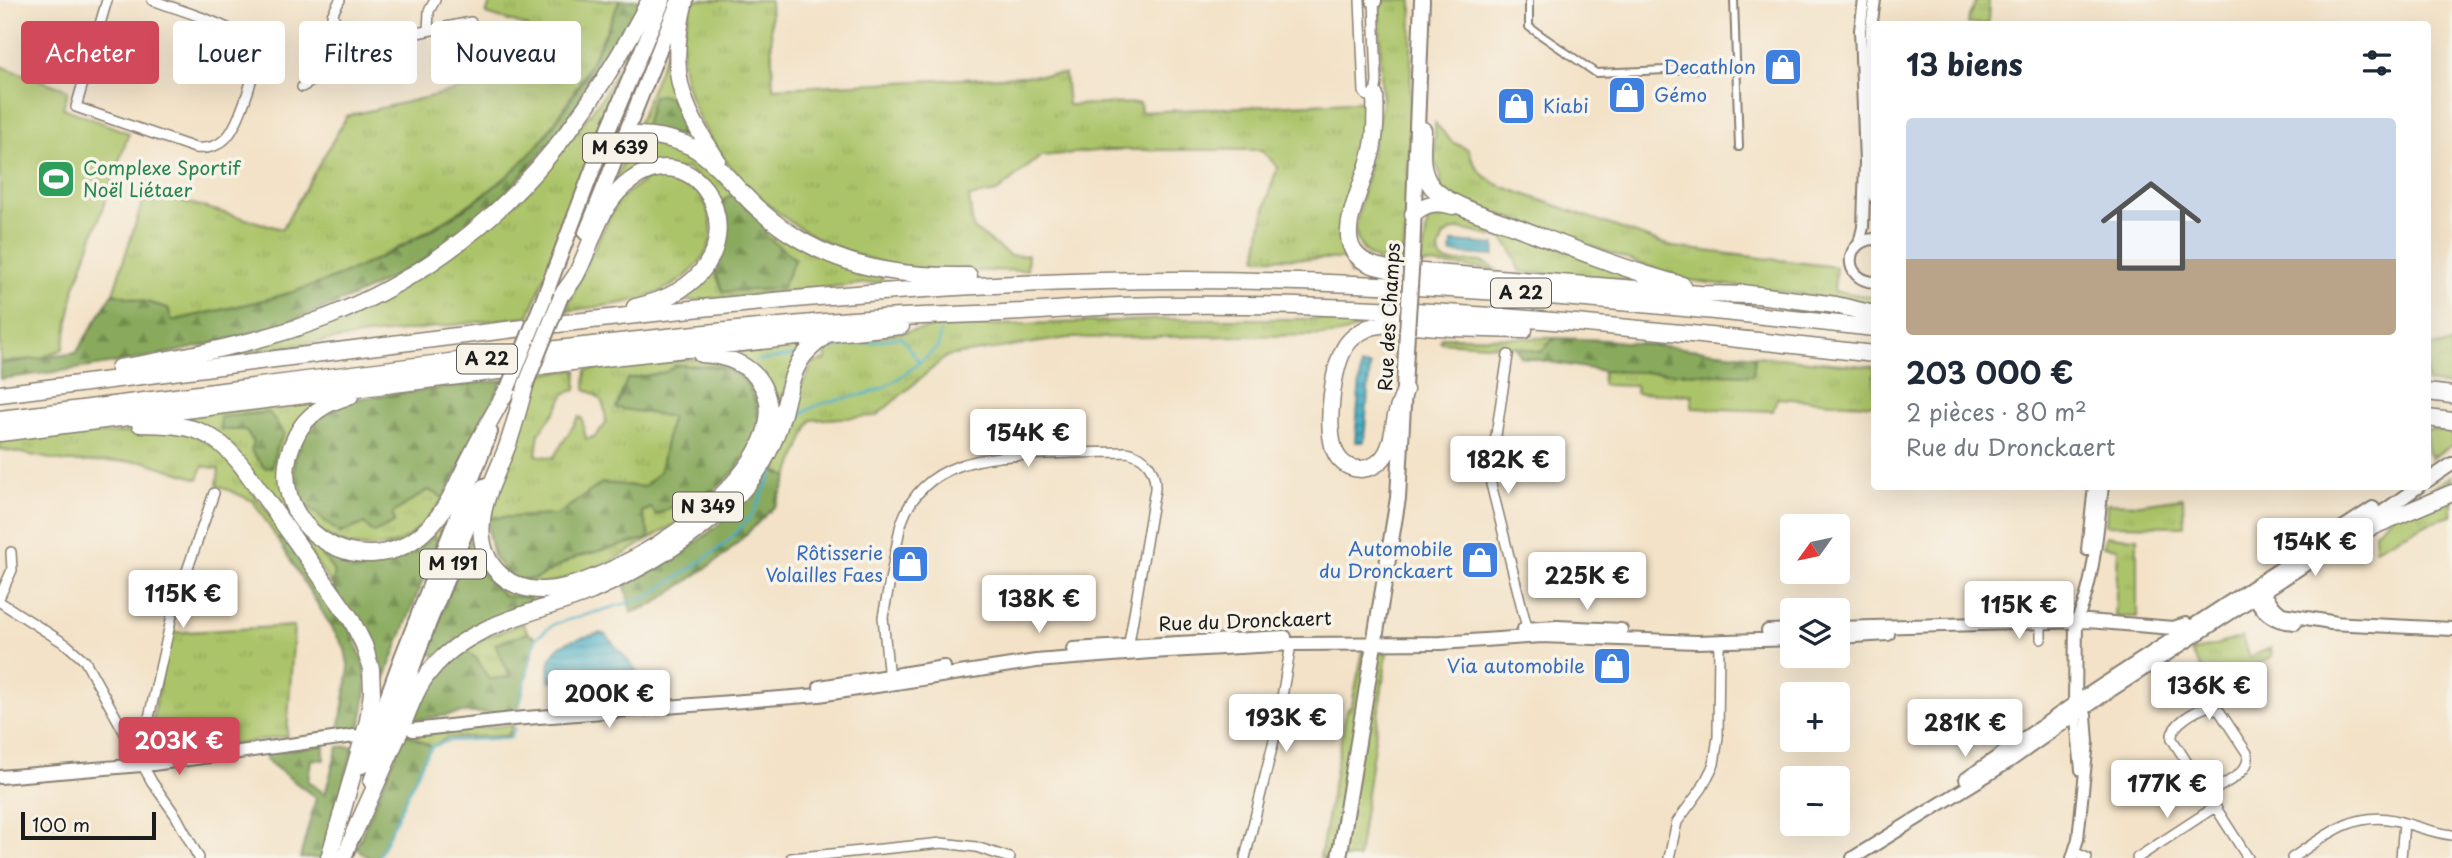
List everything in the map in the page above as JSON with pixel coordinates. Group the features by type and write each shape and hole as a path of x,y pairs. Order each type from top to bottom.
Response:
{"highway":[{"path":"0,392 188,356 268,336 330,315 411,275 487,221 541,167 600,88 650,0"},
{"path":"685,0 676,44 680,82 701,134 737,188"},
{"path":"1375,96 1373,148 1348,232 1353,252 1369,265 1397,270 1700,294 1753,295"},
{"path":"1423,130 1422,161 1429,183 1440,195 1469,209 1680,285 1836,305 1871,313"},
{"path":"625,136 661,139 690,146 709,159 764,214 798,238 841,259 910,275 1054,275 1100,281"},
{"path":"553,297 578,272 599,220 612,199 634,178 656,170 678,171 694,178 712,198 719,222 716,241 705,266 690,282 647,304 600,313 576,322"},
{"path":"1413,214 1424,206 1439,202 1469,209"},
{"name":"A 22","path":"0,392 576,322 855,294 1100,281 1286,281 1460,289 1678,307 1871,328"},
{"name":"A 22","path":"0,419 727,331 925,315 1119,306 1280,307 1430,313 1694,334 1871,354"},
{"path":"0,433 621,356 825,336 929,323 976,314"},
{"path":"1405,390 1396,414 1390,446 1382,459 1367,470 1343,463 1335,450 1332,433 1335,380 1346,346 1359,333 1371,327 1382,325 1573,331 1644,336 1694,334"},
{"path":"354,833 409,708 432,668 449,652 472,637 610,583 662,555 704,526 742,491 760,469 772,446 797,367 809,349 825,336"},
{"name":"N 349","path":"525,386 512,435 484,507 481,536 488,560 504,578 530,590 553,590 605,573 681,529 720,496 747,468 767,428 769,407 766,393 756,375 741,364 724,357 703,354 621,356"},
{"path":"473,374 339,399 312,415 298,432 286,462 290,497 308,528 326,544 359,554 382,553 414,540 430,527 446,506 508,388"},
{"path":"2431,392 2452,395"},
{"path":"2431,418 2452,421"},
{"path":"82,424 92,427 176,425 200,430 219,441 243,467 358,632 371,669 371,706 330,858"},
{"path":"2348,537 2452,493"}],"main road":[{"name":"M 639","path":"553,297 602,145 663,0"},
{"name":"M 639","path":"553,297 625,136 680,0"},
{"name":"Rue des Champs","path":"1339,858 1346,813 1371,707 1377,641 1396,559 1417,151 1420,0"},
{"name":"Rue des Champs","path":"1417,151 1423,130 1429,0"},
{"path":"592,177 607,148 625,136"},
{"name":"M 191","path":"344,858 383,743 525,386 553,297"},
{"name":"M 191","path":"330,858 399,665 508,388 553,297"},
{"path":"2431,469 2452,456"},
{"path":"2431,478 2452,464"},
{"path":"1850,628 2097,621 2179,628 2234,594 2258,592 2399,490"},
{"path":"1853,858 2008,762 2078,709 2348,537 2413,490"},
{"path":"2258,592 2267,614 2280,622 2452,629"},
{"path":"2076,621 2078,709"},
{"path":"1850,636 1961,626"},
{"name":"Rue du Dronckaert","path":"1528,633 1557,627 1701,634 1780,631"},
{"name":"Rue du Dronckaert","path":"1128,650 1528,633 1719,642 1780,639"},
{"name":"Rue du Dronckaert","path":"415,727 819,695 889,680 1128,650 1262,637 1377,641"},
{"path":"0,777 143,765 354,736"}],"street":[{"path":"107,0 76,107 195,148 214,146 230,135 252,76 254,64 250,47 235,32 152,0"},
{"path":"336,21 332,15 340,0"},
{"path":"428,30 429,11 435,0"},
{"path":"1370,0 1377,82 1375,96"},
{"path":"1529,0 1530,27 1596,73 1736,67"},
{"path":"1734,0 1739,147"},
{"path":"1864,0 1860,30 1865,162 1863,227 1859,244 1851,256 1853,270 1863,280 1871,281"},
{"path":"1872,21 1875,0"},
{"path":"1871,28 1871,115"},
{"path":"417,34 431,29"},
{"path":"302,88 309,84"},
{"path":"1859,244 1871,240"},
{"path":"1508,355 1491,484 1528,633"},
{"path":"889,680 883,617 905,514 918,493 936,477 967,462 993,456 1127,452 1144,459 1151,467 1155,477 1155,489 1128,650"},
{"path":"2076,621 2075,606 2086,563 2094,490"},
{"path":"2076,621 2089,579 2102,490"},
{"path":"133,747 146,731 173,611 214,493"},
{"path":"0,596 12,570 11,552"},
{"path":"0,602 67,645 85,660 143,765 199,858"},
{"path":"2041,623 2041,639"},
{"path":"1669,858 1677,822 1702,788 1714,764 1718,737 1719,642"},
{"path":"1245,858 1276,732 1291,644"},
{"path":"2207,794 2246,768 2249,760 2220,712 2210,706 2176,726 2171,734 2172,739 2215,807 2248,858"},
{"path":"2078,709 2082,786 2078,839 2073,855 2087,858"},
{"path":"2137,858 2215,807"},
{"path":"2292,858 2335,829 2354,821 2378,817 2452,835"},
{"path":"2401,858 2404,823"},
{"path":"790,858 942,844 976,847 1010,858"}],"green space":[{"path":"491,0 620,0 581,79 581,21 509,21 486,14"},
{"path":"620,0 642,0 587,93 544,150 496,203 461,235 431,256 343,301 248,334 150,357 0,379 0,364 76,353 113,293 168,308 172,321 266,300 326,281 420,236 480,198 529,155 581,84"},
{"path":"694,0 770,0 773,88 1065,74 1068,105 1140,103 1141,112 1372,101 1371,135 1343,236 1382,276 1350,274 1347,259 1257,258 1264,211 1278,167 1261,150 1108,150 1041,156 997,192 969,197 973,228 1010,256 1028,255 1027,270 914,269 845,250 819,239 774,209 733,169 715,146 690,95 683,68 682,41"},
{"path":"1379,0 1412,2 1404,263 1386,262 1372,257 1361,246 1355,230 1382,101"},
{"path":"1977,0 1989,0 1988,21 1968,21"},
{"path":"642,26 645,27 529,316 226,355 333,321 518,201 547,169 601,99"},
{"path":"669,45 685,122 693,141 681,136 653,96 644,130 636,129"},
{"name":"Complexe Sportif Noël Liétaer","path":"0,66 21,73 21,84 51,84 68,90 63,108 129,133 75,287 63,349 41,358 0,362"},
{"path":"484,84 578,84 546,134 525,160 499,183 443,222 382,256 340,275 281,296 171,321 168,308 113,293 146,191 282,229 347,116"},
{"path":"653,96 665,96 674,103 681,119 681,136 644,130"},
{"path":"1435,123 1452,142 1469,150 1480,172 1501,186 1673,247 1836,267 1834,291 1871,297 1871,307 1845,300 1687,280 1455,198 1440,188 1441,175 1434,161"},
{"path":"631,140 670,145 700,158 733,194 720,203 712,189 686,168 613,187"},
{"path":"673,176 686,181 701,196 710,216 711,227 711,238 702,259 682,279 646,297 566,311 590,255 619,199 644,180"},
{"path":"733,194 762,221 766,236 795,259 782,288 723,292 712,264 722,234 720,203"},
{"path":"1429,209 1450,209 1660,283 1520,272 1511,249 1503,239 1460,229 1444,236 1440,248 1443,260 1481,262 1497,270 1418,265 1423,252 1429,212 1433,213"},
{"path":"762,221 883,277 880,282 668,303 667,300 712,264 795,259 765,236"},
{"path":"1177,319 1364,319 1364,324 1334,335 1068,338 947,356 876,416 811,420 788,477 775,472 796,426 788,422 796,388 801,387 813,363 826,360 825,345 935,327"},
{"path":"1441,337 1555,338 1540,352 1516,347 1440,342"},
{"path":"1555,338 1605,340 1755,356 1753,375 1603,371 1521,357 1516,347 1540,352"},
{"path":"805,341 775,413 770,392 760,377 729,351"},
{"path":"2452,344 2452,385 2431,382 2431,347"},
{"path":"1755,356 1871,367 1871,405 1777,398 1773,411 1692,408 1692,395 1636,393 1636,386 1602,385 1603,371 1753,375"},
{"path":"686,359 730,366 748,378 756,386 762,401 761,431 756,401 742,376 719,366 676,365 666,372 627,379 671,417 660,471 644,487 602,483 558,515 488,518 541,373 577,370 576,390 565,393 539,433 536,455 553,458 579,417 582,418 586,439 594,437 606,424 602,402 585,389 586,370"},
{"path":"676,365 727,369 746,382 757,410 761,431 736,470 716,489 699,494 656,515 651,508 642,512 650,538 576,557 535,579 517,579 503,569 493,556 488,518 557,515 602,483 644,487 660,471 671,417 616,408 627,379 666,372"},
{"path":"503,380 444,498 428,490 393,513 394,523 374,533 364,524 339,533 297,497 294,480 295,458 303,435 319,417 354,399"},
{"path":"311,400 313,409 293,515 364,560 446,517 448,518 436,546 436,538 433,537 406,556 366,565 321,553 335,573 332,585 251,471 184,421 184,416","holes":["245,430 284,434 276,447 272,467"]},
{"path":"269,412 284,434 276,448 272,467 265,468 251,451 254,442 245,430 221,430 220,417"},
{"path":"788,422 796,426 775,471 788,477 776,505 725,555 654,604 631,613 625,585 703,537 754,490 780,448"},
{"path":"2431,429 2452,431 2452,445 2431,458"},
{"path":"174,430 191,433 222,452 286,536 278,540 253,501 217,485 219,469 203,466 198,479 143,461 66,462 0,449 0,439"},
{"path":"2452,476 2452,516 2430,522 2375,549 2374,532 2403,506"},
{"path":"716,489 683,519 611,562 558,581 538,584 517,579 535,579 576,557 649,538 642,512 651,508 657,515 699,494"},
{"path":"428,490 444,498 422,525 395,543 370,547 346,544 323,533 311,522 297,497 340,533 392,513"},
{"path":"2183,498 2184,526 2106,525 2107,503 2140,504"},
{"path":"474,530 484,563 558,594 534,607 528,597 504,596 482,573 473,555 464,556"},
{"path":"286,536 344,618 360,654 366,687 360,728 339,731 349,669 345,649 278,540"},
{"path":"2106,536 2137,538 2137,617 2115,617 2118,548 2103,546"},
{"path":"433,537 437,538 436,546 384,680 377,678 332,585 335,573 320,552 351,563 379,564 406,556"},
{"path":"473,555 482,573 504,596 528,597 534,605 438,656 426,653 464,556"},
{"path":"523,623 528,633 495,644 511,677 489,679 476,658 463,650 484,638"},
{"path":"294,626 287,736 169,756 169,727 152,723 169,633"},
{"path":"528,633 536,638 519,707 509,713 460,713 410,721 433,682 463,650 476,658 489,679 510,677 495,644"},
{"path":"2242,637 2249,657 2271,648 2272,656 2218,693 2191,652"},
{"path":"1363,651 1387,653 1358,858 1320,858 1346,712 1352,704"},
{"path":"513,725 508,736 447,738 432,747 405,733"},
{"path":"405,733 432,747 378,858 369,858 356,848"},
{"path":"324,745 324,760 311,759 308,781 325,794 338,747 354,746 322,858 300,858 316,798 266,760 266,753"}],"water":[{"path":"1452,242 1495,245 1494,256 1451,253"},
{"path":"1361,366 1370,366 1364,442 1355,442"},
{"path":"600,633 606,635 636,670 640,679 636,685 571,691 569,683 549,681 551,658 561,645"}],"waterway":[{"path":"519,707 536,638 554,624 645,598 726,543 752,515 802,414 820,404 870,393 887,385 938,347 940,332"},
{"path":"829,349 901,337 919,362"},
{"path":"757,361 795,355"},
{"path":"378,858 432,747 447,741 510,738 515,728"}],"place":[{"name":"Decathlon","path":"1783,67"},
{"name":"Gémo","path":"1627,95"},
{"name":"Kiabi","path":"1516,106"},
{"name":"Complexe Sportif Noël Liétaer","path":"56,179"},
{"name":"Automobile du Dronckaert","path":"1480,560"},
{"name":"Rôtisserie Volailles Faes","path":"910,564"},
{"name":"Via automobile","path":"1612,666"}]}
